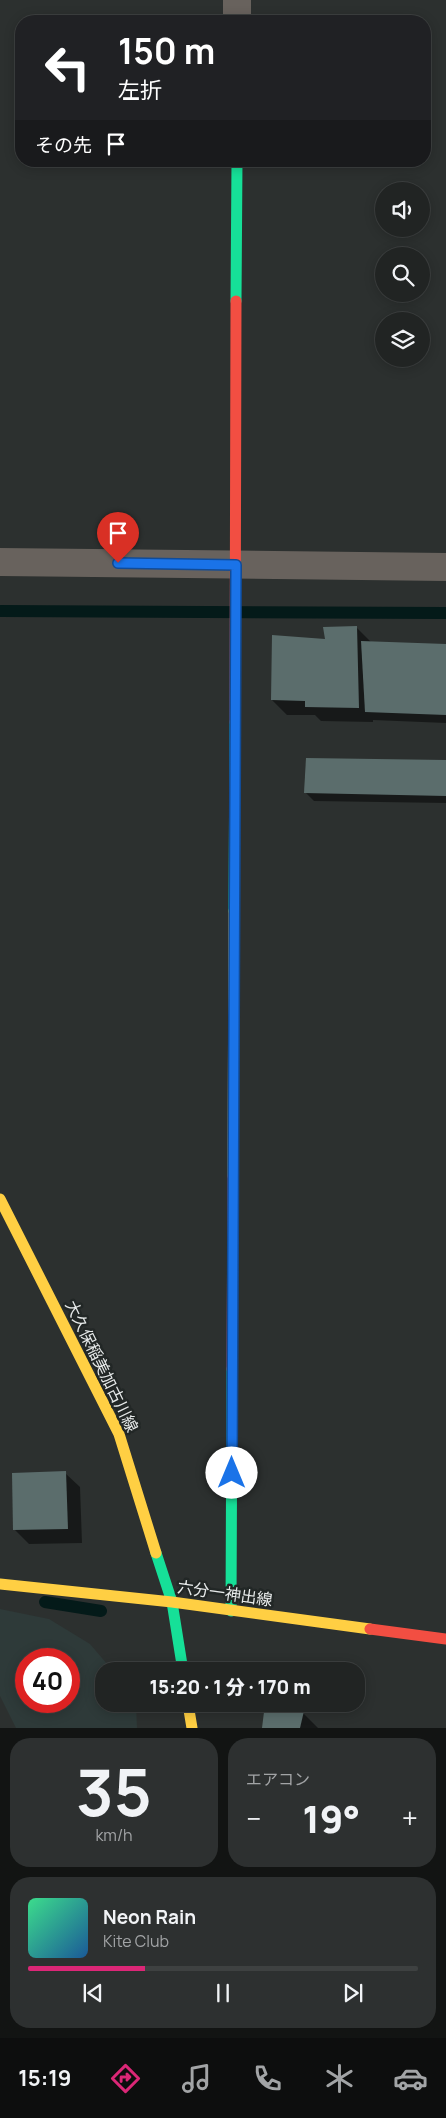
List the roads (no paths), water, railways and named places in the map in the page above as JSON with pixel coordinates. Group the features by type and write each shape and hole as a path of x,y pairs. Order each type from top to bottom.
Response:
{"street":[{"path":"237,0 237,15"},
{"path":"231,1611 237,167"},
{"path":"0,562 446,567"},
{"name":"大久保稲美加古川線","path":"0,1199 119,1434 172,1602 182,1662"},
{"name":"六分一神出線","path":"0,1584 172,1602 446,1639"},
{"path":"189,1712 192,1728"}],"waterway":[{"path":"0,611 446,613"},
{"path":"45,1602 101,1611"}]}
